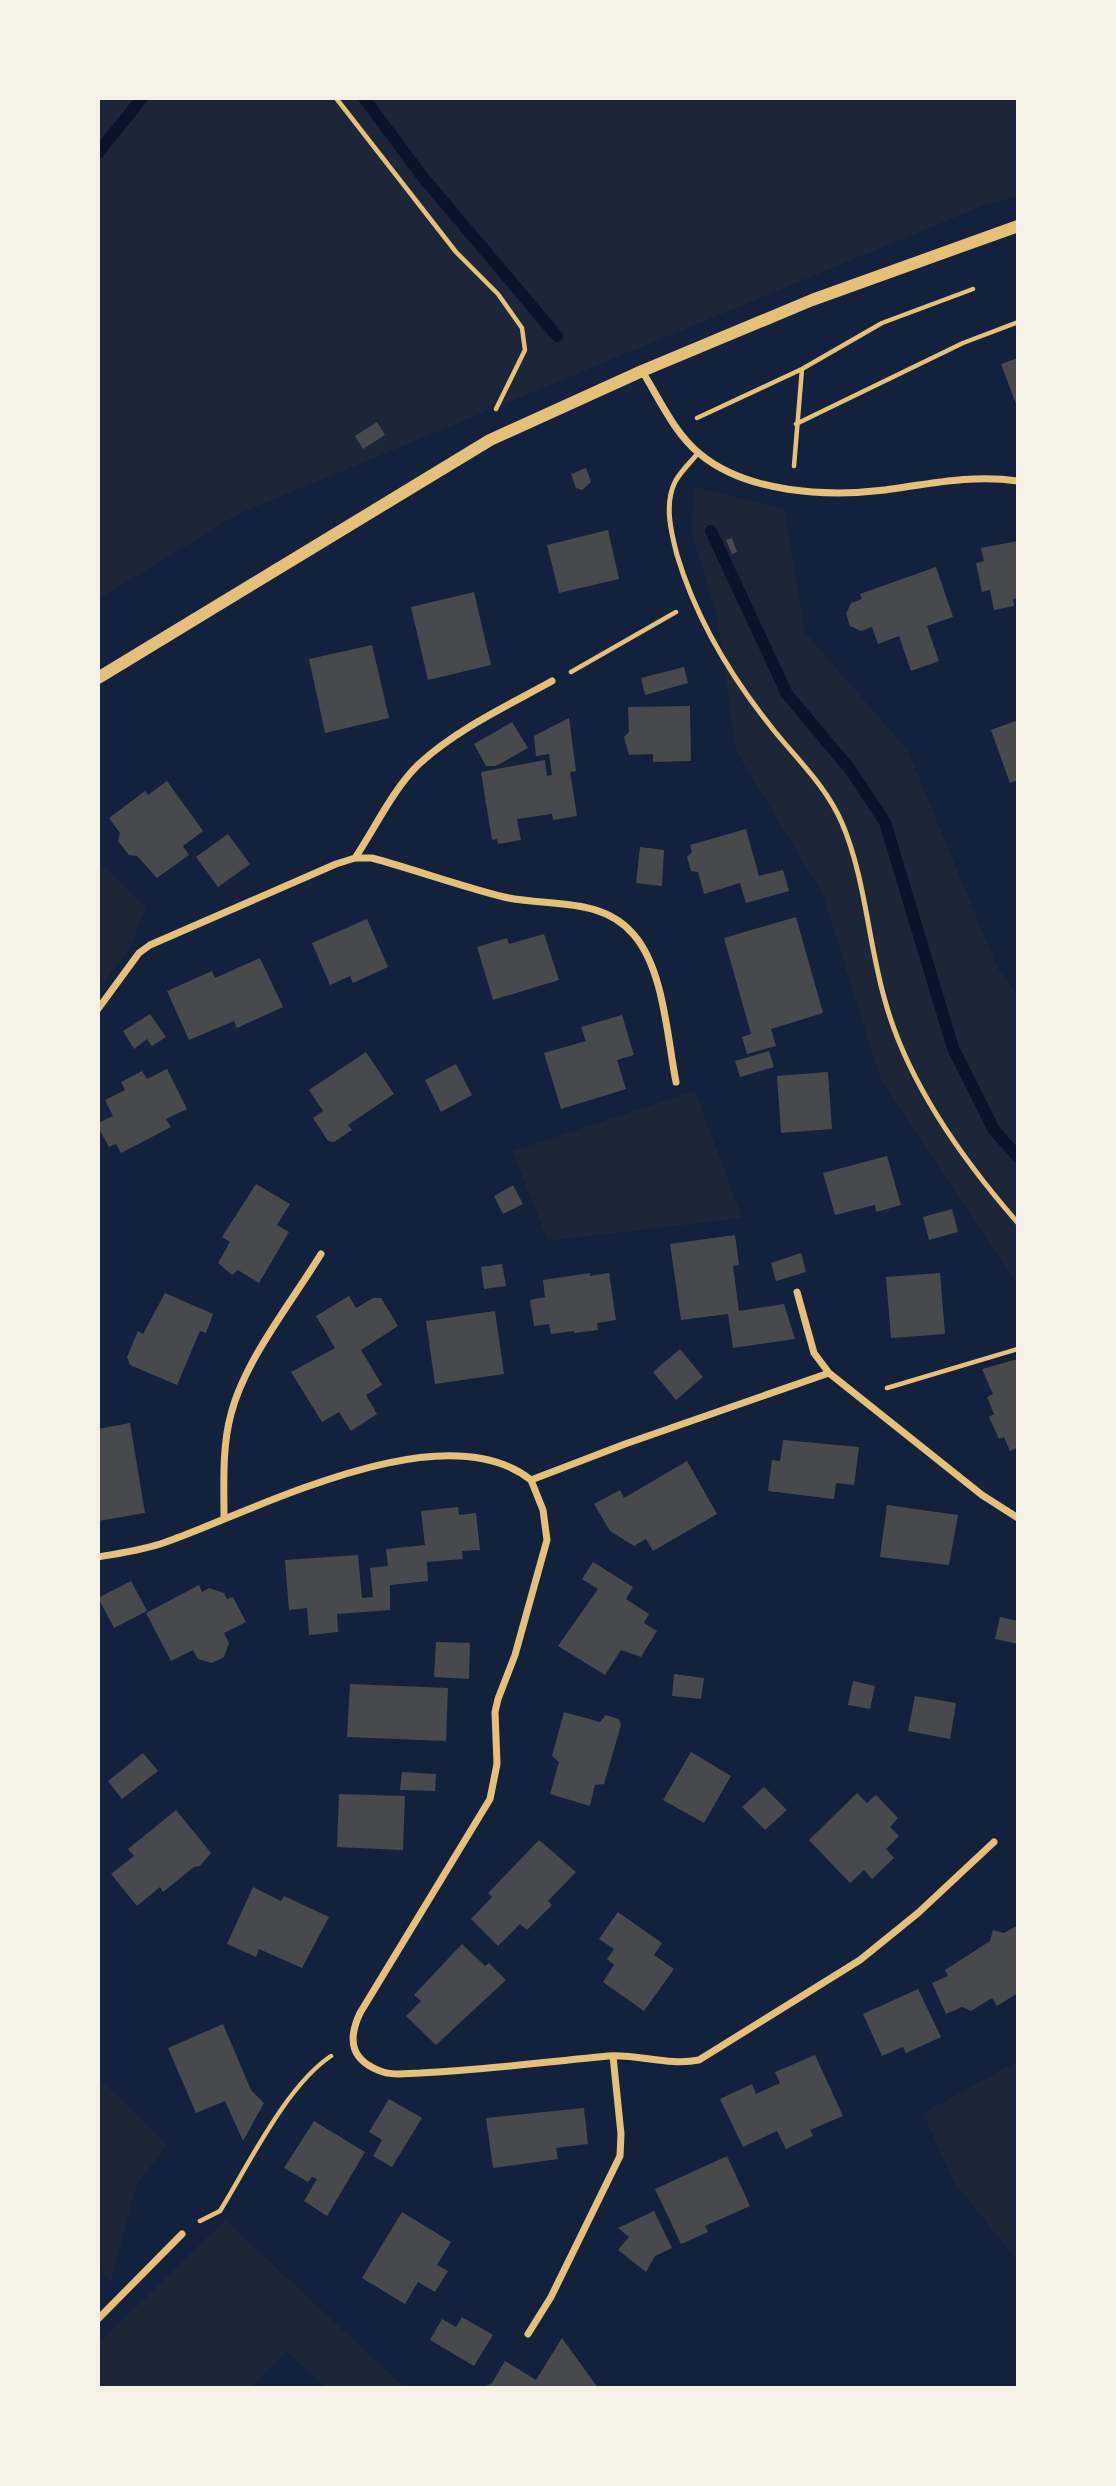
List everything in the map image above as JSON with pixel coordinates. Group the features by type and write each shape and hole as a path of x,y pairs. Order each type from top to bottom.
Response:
{"street":[{"path":"98,678 490,440 642,371 812,300 1018,226"},
{"path":"642,371 677,428 698,453 743,479 792,488 863,492 972,478 1018,481"},
{"path":"355,858 402,784 419,765 456,737 552,681"},
{"path":"98,1009 139,953 150,945 355,858 372,858 506,897 590,908 621,923 635,935 658,989 676,1082"},
{"path":"224,1517 224,1458 231,1415 244,1378 321,1254"},
{"path":"797,1292 814,1353 829,1373 982,1495 1018,1518"},
{"path":"531,1480 614,1447 829,1373"},
{"path":"98,1557 162,1544 269,1498 427,1456 486,1458 507,1464 531,1480 543,1510 547,1540 515,1655 495,1712 497,1764 490,1799 360,2013 351,2043 355,2052 366,2063 383,2071 399,2074 455,2073 613,2056 672,2064 699,2060 860,1960 918,1913 994,1842"},
{"path":"528,2334 551,2297 620,2155 621,2134 613,2056"},
{"path":"98,2319 182,2234"}],"lane":[{"path":"698,453 675,482 669,505 675,548 692,602 723,659 776,733 818,782 842,823 853,857 884,999 902,1052 931,1105 1018,1223"}],"path":[{"path":"336,98 456,252 498,294 522,328 525,350 498,401 490,440"},
{"path":"677,428 802,369 882,323 972,289"},
{"path":"796,424 962,343 1018,322"},
{"path":"792,488 802,369"},
{"path":"552,681 584,666 692,602"},
{"path":"856,1397 1018,1349"},
{"path":"182,2234 197,2222 220,2211 297,2087 315,2067 351,2043"}],"shaded area":[{"path":"98,98 1018,98 1018,196 987,204 238,514 98,599"},
{"path":"695,487 784,509 805,632 908,751 998,969 1018,995 1018,1286 880,1078 823,895 736,751 717,616 691,531"},
{"path":"98,861 146,907 131,946 98,990"},
{"path":"695,1091 742,1218 548,1241 512,1151"},
{"path":"1018,2061 1018,2261 955,2184 923,2113"},
{"path":"98,2077 167,2145 137,2184 111,2281 98,2268"},
{"path":"225,2220 405,2388 326,2388 286,2351 251,2388 98,2388 98,2344"}],"building":[{"path":"1018,358 1018,409 1001,364"},
{"path":"377,422 385,435 363,449 355,436"},
{"path":"586,468 591,482 582,490 576,488 571,474"},
{"path":"608,530 619,579 559,593 547,545"},
{"path":"732,538 737,552 732,554 726,540"},
{"path":"1018,541 1018,598 1013,599 1014,606 994,610 990,590 982,592 976,563 984,561 981,548"},
{"path":"936,567 953,617 927,626 939,661 911,671 899,636 878,644 872,627 861,631 850,626 846,614 851,603 862,599 860,594"},
{"path":"474,592 491,665 428,680 411,607"},
{"path":"372,645 389,718 325,733 309,659"},
{"path":"684,667 688,683 645,695 641,678"},
{"path":"690,706 691,761 653,762 653,754 629,755 624,737 629,732 628,707"},
{"path":"569,718 576,771 570,772 577,816 553,820 552,814 517,819 521,840 498,844 497,839 492,840 481,772 545,760 547,776 552,775 549,754 536,756 534,736"},
{"path":"1018,720 1018,780 1010,783 991,730"},
{"path":"512,722 528,748 496,766 486,766 474,744"},
{"path":"167,781 203,831 183,846 189,855 157,878 137,856 129,855 118,841 120,833 109,818 145,791 148,795"},
{"path":"746,829 759,876 783,870 789,891 746,903 740,883 704,894 698,872 691,871 687,857 692,852 690,845"},
{"path":"228,834 250,864 218,887 196,857"},
{"path":"640,847 664,850 662,886 636,883"},
{"path":"796,917 823,1013 771,1029 776,1046 747,1054 742,1037 751,1034 724,938"},
{"path":"367,919 388,967 353,983 350,976 330,985 312,943"},
{"path":"544,934 559,980 493,1000 477,947 507,938 509,944"},
{"path":"260,958 283,1007 237,1028 234,1021 189,1040 167,991 212,971 215,978"},
{"path":"150,1014 166,1037 152,1046 147,1039 134,1049 123,1031"},
{"path":"622,1015 634,1055 617,1060 626,1089 561,1109 544,1053 586,1041 581,1027"},
{"path":"769,1051 774,1067 740,1077 735,1061"},
{"path":"366,1052 394,1094 348,1125 352,1130 334,1142 328,1141 313,1118 323,1111 309,1090"},
{"path":"456,1064 472,1095 441,1112 425,1080"},
{"path":"167,1069 187,1109 166,1119 171,1127 121,1153 116,1144 109,1147 98,1127 98,1123 113,1116 105,1100 125,1090 121,1082 142,1071 147,1079"},
{"path":"828,1072 832,1129 781,1133 777,1076"},
{"path":"887,1156 901,1205 876,1212 875,1205 835,1215 823,1173"},
{"path":"256,1184 290,1204 277,1225 289,1232 259,1283 238,1270 232,1275 218,1263 230,1242 222,1237"},
{"path":"513,1185 523,1204 503,1214 494,1196"},
{"path":"952,1209 958,1232 929,1240 923,1217"},
{"path":"735,1235 739,1265 733,1266 739,1311 784,1304 795,1339 733,1348 728,1314 681,1320 670,1244"},
{"path":"801,1253 806,1272 776,1281 771,1263"},
{"path":"502,1264 506,1286 484,1289 481,1267"},
{"path":"590,1273 590,1276 609,1273 616,1320 597,1323 598,1330 574,1333 551,1334 549,1324 534,1326 530,1300 545,1297 543,1280"},
{"path":"940,1273 945,1334 891,1338 886,1277"},
{"path":"165,1293 213,1314 206,1333 200,1331 177,1385 130,1365 127,1357 138,1331 143,1334"},
{"path":"349,1296 356,1308 373,1298 381,1298 398,1326 361,1350 382,1385 366,1395 377,1414 351,1431 339,1412 322,1422 291,1372 335,1348 316,1316"},
{"path":"495,1311 504,1374 435,1384 426,1321"},
{"path":"680,1349 703,1377 676,1400 653,1372"},
{"path":"1018,1359 1018,1447 1010,1451 1004,1437 999,1439 989,1417 994,1414 987,1397 993,1394 982,1369"},
{"path":"130,1423 145,1513 98,1521 98,1429"},
{"path":"783,1440 859,1447 854,1485 836,1483 834,1499 768,1491 772,1460 780,1461"},
{"path":"687,1461 717,1514 653,1551 646,1539 634,1546 610,1531 594,1504 620,1490 624,1498"},
{"path":"887,1505 958,1515 949,1565 880,1557"},
{"path":"458,1507 459,1515 476,1513 480,1550 462,1551 463,1559 427,1562 428,1581 390,1585 390,1610 337,1614 338,1632 309,1635 307,1608 289,1610 285,1560 358,1555 362,1598 373,1597 370,1568 388,1566 386,1549 425,1545 421,1511"},
{"path":"593,1562 633,1587 626,1599 649,1614 644,1623 657,1631 641,1657 621,1650 605,1675 558,1646 598,1589 582,1579"},
{"path":"131,1581 147,1611 114,1628 98,1598"},
{"path":"199,1585 202,1592 209,1588 224,1593 227,1599 233,1597 246,1622 224,1633 229,1643 224,1657 212,1663 198,1659 193,1650 171,1661 146,1613"},
{"path":"1000,1617 1018,1621 1018,1644 995,1639"},
{"path":"436,1642 470,1643 469,1679 434,1677"},
{"path":"674,1674 704,1678 701,1699 672,1696"},
{"path":"853,1681 875,1686 870,1709 848,1705"},
{"path":"350,1684 448,1688 446,1741 347,1737"},
{"path":"915,1696 956,1703 950,1739 908,1731"},
{"path":"564,1712 600,1722 606,1715 619,1719 621,1725 604,1784 595,1785 590,1806 550,1794 559,1762 552,1756"},
{"path":"691,1752 731,1776 704,1823 663,1800"},
{"path":"143,1753 158,1771 122,1799 108,1781"},
{"path":"402,1772 436,1774 435,1791 400,1790"},
{"path":"764,1787 787,1810 765,1830 742,1807"},
{"path":"857,1793 867,1803 876,1795 898,1818 890,1827 899,1836 886,1849 894,1858 872,1879 864,1870 850,1883 809,1840"},
{"path":"339,1794 405,1796 403,1850 337,1847"},
{"path":"176,1810 211,1853 200,1866 194,1867 163,1892 160,1887 137,1906 111,1874 134,1856 128,1849"},
{"path":"539,1840 576,1872 548,1901 552,1905 527,1930 520,1924 498,1946 471,1919 492,1897 488,1893"},
{"path":"253,1887 281,1901 284,1896 329,1917 302,1968 259,1949 256,1957 227,1944"},
{"path":"618,1912 662,1943 654,1955 674,1969 644,2011 603,1982 614,1965 607,1959 614,1949 599,1939"},
{"path":"1018,1925 1018,1993 997,2006 992,1998 971,2011 962,2007 946,2014 932,1983 948,1976 945,1970 990,1941 993,1930 1004,1933"},
{"path":"462,1944 485,1966 489,1963 506,1980 436,2045 406,2016 421,2001 414,1995"},
{"path":"918,1989 941,2037 906,2053 903,2047 882,2056 863,2014"},
{"path":"223,2024 251,2090 264,2103 243,2141 225,2101 196,2113 168,2048"},
{"path":"815,2055 843,2116 810,2130 813,2136 786,2149 777,2131 743,2147 720,2099 752,2084 756,2094 780,2083 775,2072"},
{"path":"389,2099 422,2118 392,2167 373,2156 382,2140 369,2132"},
{"path":"584,2108 588,2144 556,2148 558,2159 493,2168 486,2118"},
{"path":"314,2121 365,2152 327,2216 304,2201 317,2179 312,2177 308,2182 284,2168"},
{"path":"727,2156 750,2206 705,2226 708,2232 681,2244 655,2189"},
{"path":"654,2211 672,2248 655,2256 646,2272 618,2250 629,2237 618,2228"},
{"path":"402,2212 451,2242 437,2265 448,2271 435,2292 418,2282 405,2304 362,2278"},
{"path":"462,2317 493,2335 474,2366 430,2340 442,2319 456,2327"},
{"path":"562,2338 598,2388 482,2388 492,2383 505,2361 536,2380"}],"waterway":[{"path":"98,153 142,98"},
{"path":"364,98 422,176 557,336"},
{"path":"711,531 787,694 849,768 885,822 953,1048 994,1130 1018,1157"}]}
